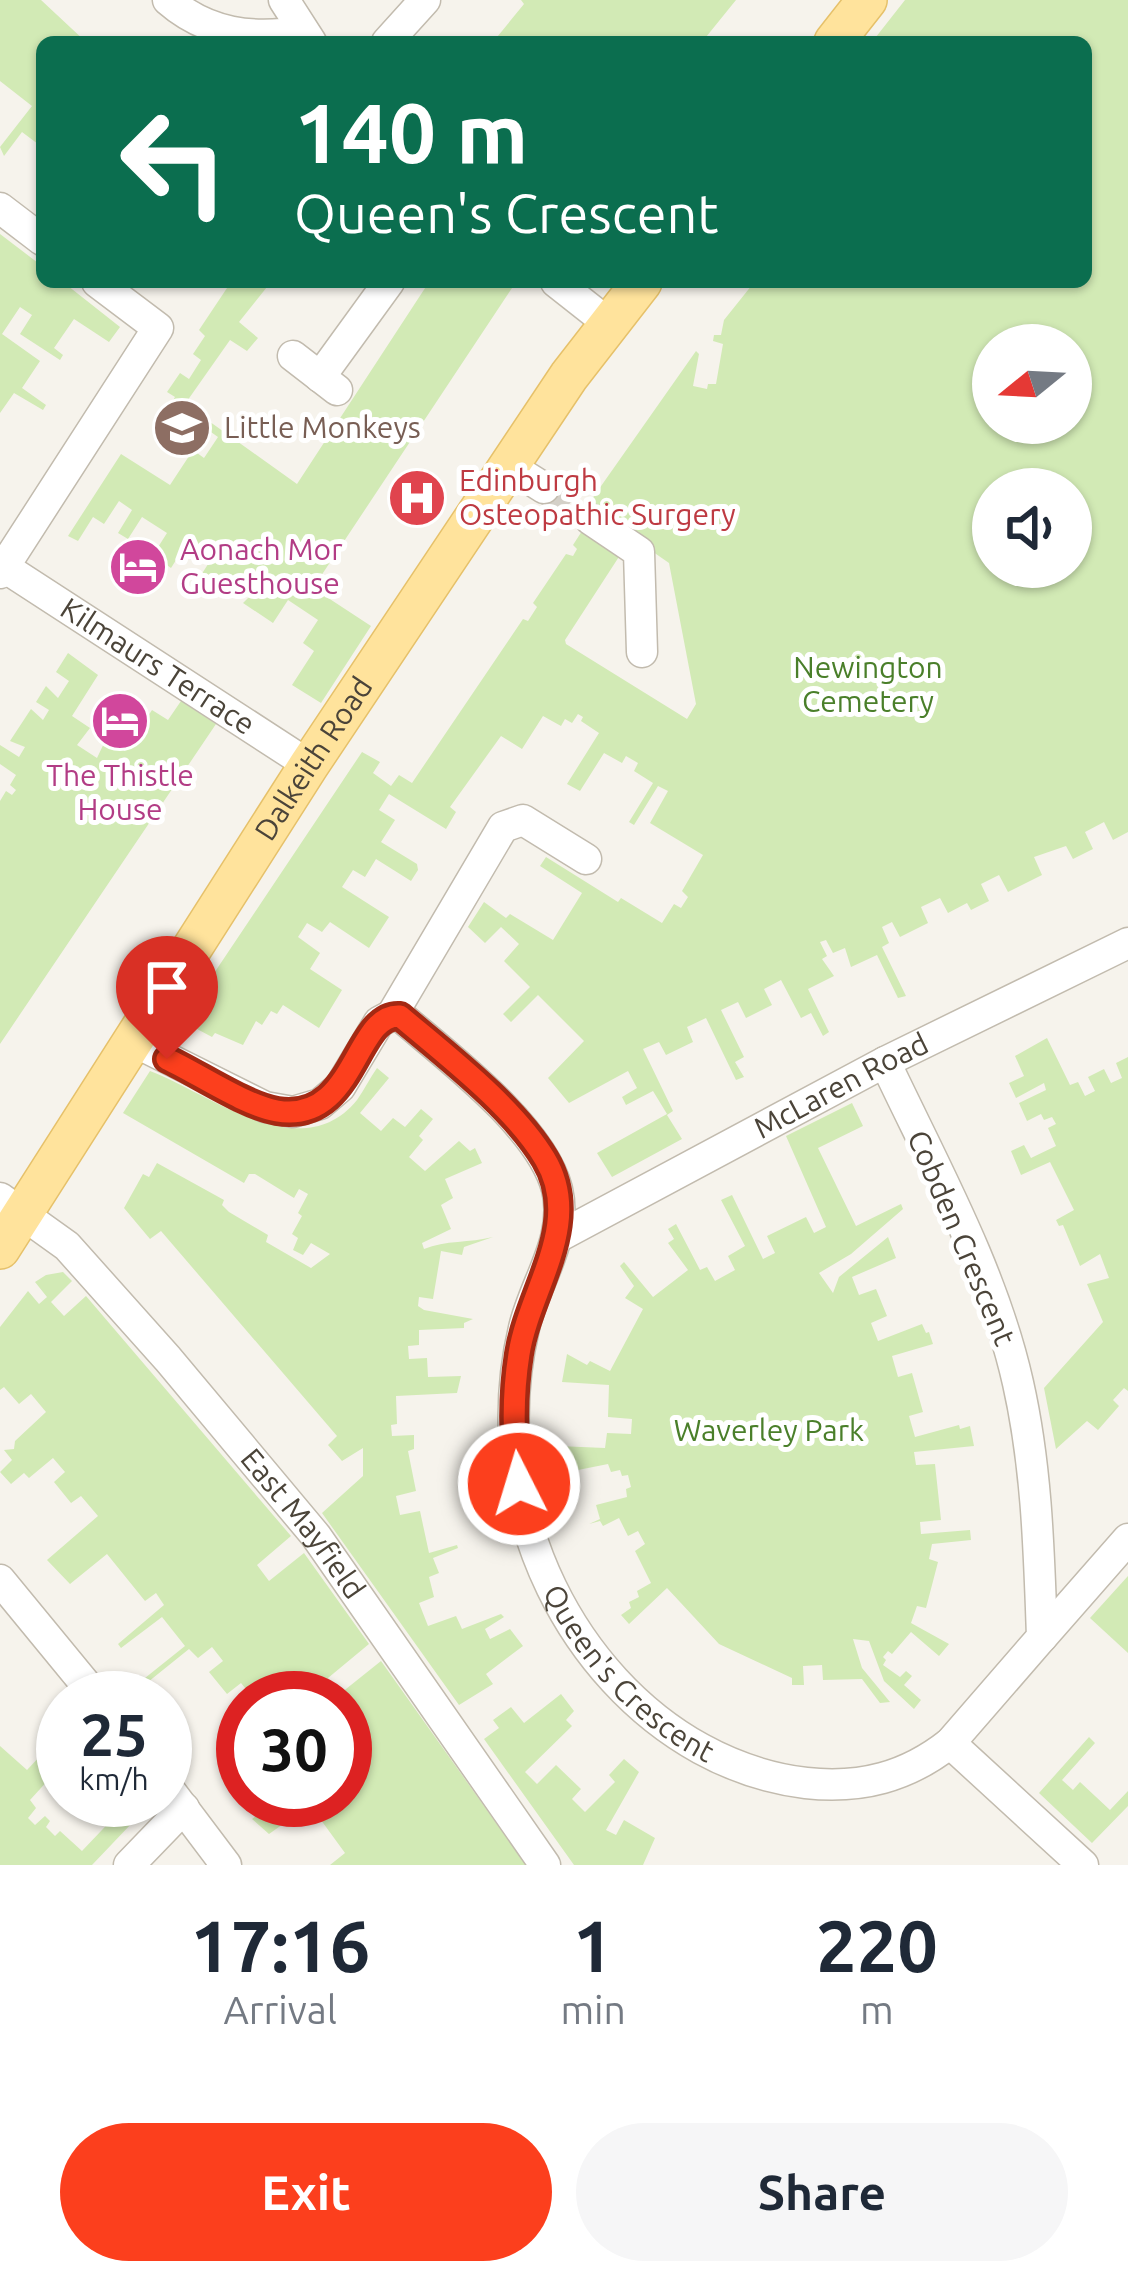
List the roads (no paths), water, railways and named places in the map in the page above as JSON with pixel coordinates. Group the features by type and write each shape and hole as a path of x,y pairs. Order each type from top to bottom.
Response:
{"main road":[{"path":"839,36 867,0"},
{"name":"Dalkeith Road","path":"0,1249 12,1206 135,1042 309,765 509,466 637,288"}],"street":[{"path":"168,0 189,18 231,32 282,36"},
{"path":"284,0 306,36"},
{"path":"392,36 425,0"},
{"path":"0,208 36,235"},
{"path":"2,570 158,328 106,288"},
{"path":"293,356 328,383 385,288"},
{"path":"564,288 608,323"},
{"path":"509,466 544,488"},
{"path":"590,519 639,552 642,652"},
{"name":"Kilmaurs Terrace","path":"2,570 309,765"},
{"path":"135,1042 265,1108 292,1112 331,1097 380,1022 392,1015 503,827 523,820 586,859"},
{"name":"McLaren Road","path":"558,1237 885,1062 1128,944"},
{"name":"Queen's Crescent","path":"392,1015 400,1016 455,1065 535,1145 556,1186 558,1237 521,1342 514,1399 515,1456 538,1557 566,1615 592,1654 630,1695 694,1745 764,1776 816,1784 880,1780 915,1768 950,1743"},
{"name":"Cobden Crescent","path":"885,1062 977,1260 1017,1379 1037,1505 1042,1637"},
{"name":"East Mayfield","path":"12,1206 67,1246 316,1536 545,1865"},
{"path":"1083,1865 950,1743 1128,1539"},
{"path":"0,1580 75,1671"},
{"path":"192,1820 226,1865"},
{"path":"128,1865 153,1827"}],"tunnel":[{"path":"544,488 590,519"}],"place":[{"name":"Little Monkeys","path":"182,428"},
{"name":"Edinburgh Osteopathic Surgery","path":"417,498"},
{"name":"Aonach Mor Guesthouse","path":"138,567"},
{"name":"The Thistle House","path":"120,721"}],"park label":[{"name":"Newington Cemetery","path":"868,685"},
{"name":"Waverley Park","path":"769,1431"}]}
